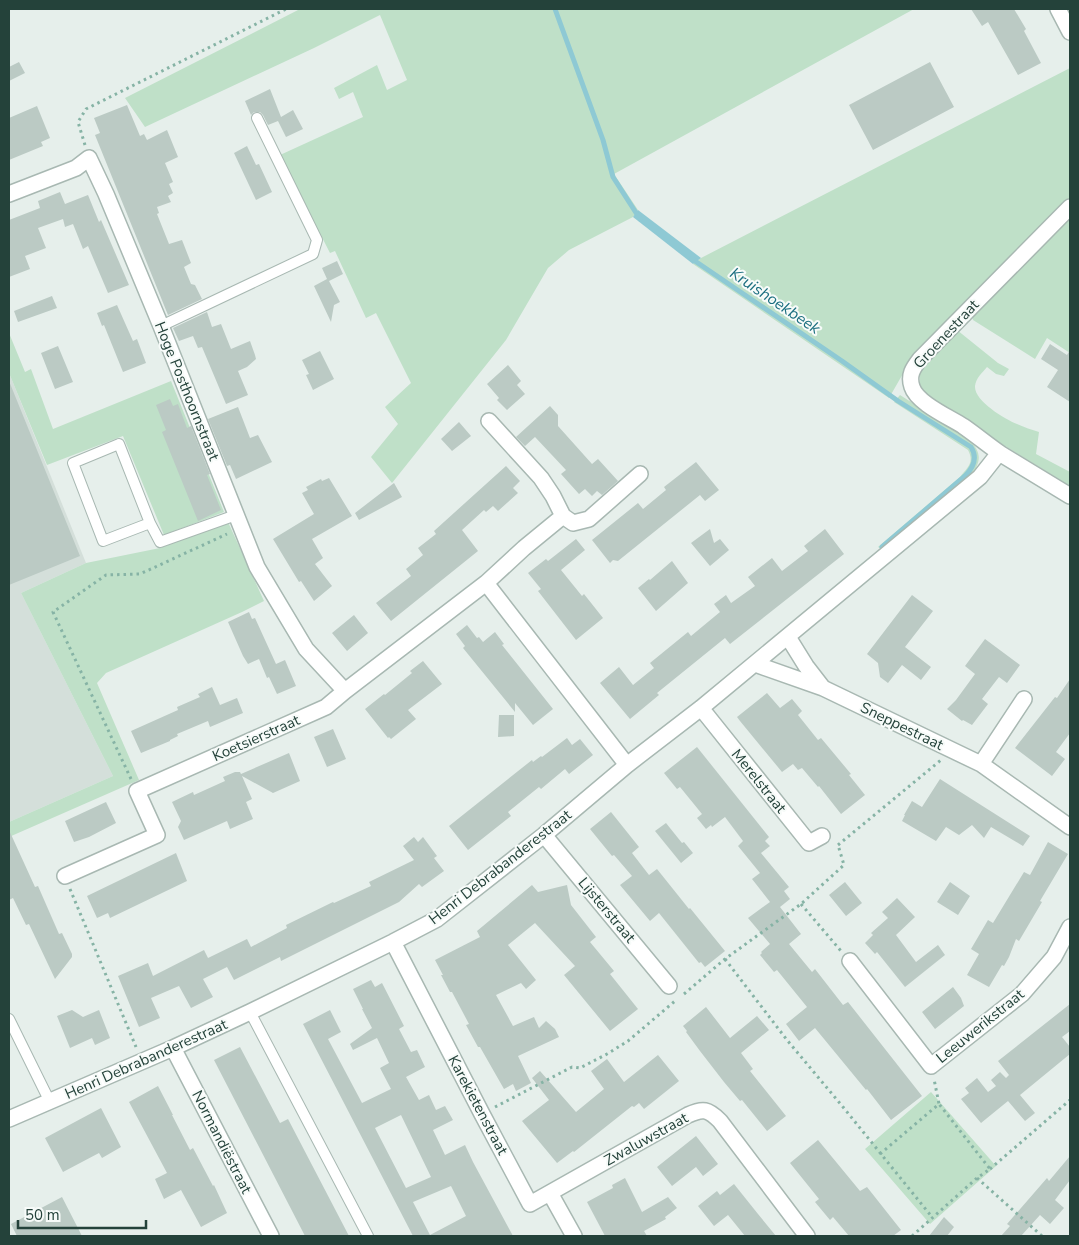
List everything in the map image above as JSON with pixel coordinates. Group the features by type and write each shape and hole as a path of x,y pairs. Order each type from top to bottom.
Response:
{"street":[{"path":"1058,9 1070,32"},
{"path":"9,194 76,168 89,158"},
{"name":"Hoge Posthoornstraat","path":"89,158 162,326 257,567 306,649 345,691"},
{"name":"Groenestraat","path":"1070,207 920,359 911,372 912,388 924,402 963,426 1000,453 1070,496"},
{"path":"489,421 540,478 553,496 563,516 573,523 589,519 640,474"},
{"name":"Henri Debrabanderestraat","path":"9,1119 173,1048 437,919 544,835 627,765 701,708 885,557 980,477 1000,453"},
{"name":"Koetsierstraat","path":"137,791 326,707 486,584 524,548 563,516"},
{"path":"486,584 627,765"},
{"name":"Sneppestraat","path":"788,637 806,666 823,688"},
{"name":"Sneppestraat","path":"755,664 823,688 981,764 1070,827"},
{"path":"981,764 1024,699"},
{"name":"Merelstraat","path":"701,708 809,843 822,836"},
{"path":"65,876 157,835 137,791"},
{"name":"Lijsterstraat","path":"544,835 669,986"},
{"name":"Leeuwerikstraat","path":"850,961 931,1066 1022,994 1054,958 1070,926"},
{"name":"Karekietenstraat","path":"393,942 530,1204 550,1193"},
{"name":"Normandiëstraat","path":"173,1048 271,1236"},
{"name":"Zwaluwstraat","path":"550,1193 688,1115 698,1110 706,1110 720,1121 807,1236"},
{"path":"550,1193 574,1236"}],"lane":[{"path":"162,326 313,254 317,240 256,118"},
{"path":"150,523 103,541 72,463 119,444 150,523 160,542 239,521"},
{"path":"250,1012 368,1236"},
{"path":"9,1019 50,1102"}],"path":[{"path":"89,158 78,122 86,109 286,9"},
{"path":"137,791 53,612 106,574 140,574 239,521"},
{"path":"482,1114 572,1067 580,1068 628,1041 725,959 801,904 844,865 838,845 953,750"},
{"path":"65,876 142,1062"},
{"path":"801,904 850,961"},
{"path":"725,959 787,1040 932,1217"},
{"path":"931,1066 939,1104 990,1169"},
{"path":"912,1236 977,1178 1070,1100"},
{"path":"880,1154 939,1104"},
{"path":"977,1178 1042,1236"}],"shaded area":[{"path":"9,373 86,563 21,593 113,776 9,822"}],"green space":[{"path":"300,9 914,9 614,174 638,210 633,217 569,250 548,268 506,340 392,483 371,457 398,424 385,407 411,383 376,313 366,318 335,251 330,253 280,155 363,117 353,92 339,99 334,88 377,65 387,90 407,80 380,15 145,127 125,98"},
{"path":"1070,68 1070,199 912,358 889,398 693,264 701,258"},
{"path":"1070,218 1070,353 1047,338 1035,359 973,320 972,315"},
{"path":"957,330 998,363 1009,369 1004,376 996,374 987,367 979,376 975,386 979,398 1005,418 1039,432 1036,454 1070,472 1070,486 932,401 920,387 920,373 925,364"},
{"path":"9,333 25,372 31,369 53,429 171,381 224,512 164,535 123,436 47,465 9,373"},
{"path":"900,395 969,439 979,457 972,476 885,551 878,547 960,477 967,468 971,458 968,450 894,402"},
{"path":"228,522 264,601 106,673 97,683 139,780 9,837 9,822 113,776 21,593 86,563 160,548"},
{"path":"931,1092 996,1166 930,1224 865,1149"}],"water":[{"path":"638,210 701,258 693,264 633,217"}],"building":[{"path":"971,9 1014,9 1026,29 1024,31 1041,63 1018,75 988,22 982,26"},
{"path":"19,62 25,73 9,81 9,67"},
{"path":"930,62 954,107 873,150 849,105"},
{"path":"270,89 281,117 293,110 303,129 286,137 278,121 268,125 260,112 254,112 251,115 245,101"},
{"path":"127,105 140,136 144,134 147,140 167,130 178,157 165,163 173,182 169,184 173,193 168,196 171,202 157,207 159,213 157,214 169,244 182,240 191,263 184,267 191,284 195,285 202,299 168,315 95,135 100,133 94,118"},
{"path":"37,106 50,138 41,142 43,146 9,160 9,118"},
{"path":"247,146 256,165 259,164 272,192 256,200 234,153"},
{"path":"60,192 65,204 88,195 129,285 108,293 88,246 83,249 73,224 65,227 63,219 38,228 46,248 25,256 30,269 9,277 9,220 40,208 38,201"},
{"path":"337,261 343,274 329,281 340,302 334,305 331,322 314,286 327,279 322,268"},
{"path":"52,296 57,308 18,322 14,311"},
{"path":"117,305 133,341 137,339 146,363 123,372 104,325 102,326 97,313"},
{"path":"207,312 212,327 221,324 231,349 250,341 256,359 247,367 238,371 248,395 226,404 202,347 198,348 193,336 179,341 173,328"},
{"path":"1050,344 1067,355 1070,350 1070,402 1047,387 1058,370 1041,359"},
{"path":"58,346 73,382 55,389 41,353"},
{"path":"320,351 334,379 313,390 306,375 309,374 302,360"},
{"path":"508,365 521,381 517,385 525,394 507,410 497,400 499,398 487,384"},
{"path":"9,381 80,556 9,585"},
{"path":"170,399 173,406 178,404 187,428 191,426 210,474 207,475 221,510 198,521 162,432 166,430 156,405"},
{"path":"550,406 558,415 558,426 592,464 598,459 618,481 602,495 597,491 592,496 585,489 579,494 561,474 566,470 535,437 525,446 516,437"},
{"path":"238,407 250,438 258,435 272,462 236,479 230,465 227,466 208,419"},
{"path":"459,422 471,436 452,451 441,439"},
{"path":"696,462 719,490 705,501 700,495 618,561 613,560 610,563 592,540 638,503 643,509 666,490 664,487"},
{"path":"506,466 520,481 513,488 518,493 498,511 493,506 486,512 484,510 462,530 478,551 391,621 376,603 411,576 406,569 423,555 418,548 436,534 434,531"},
{"path":"329,478 352,516 312,539 323,558 315,564 332,586 314,601 301,581 299,582 273,539 314,514 302,493 308,490 306,487 321,479 322,481"},
{"path":"394,483 402,497 359,520 355,513"},
{"path":"710,529 714,543 720,539 729,550 710,566 691,543"},
{"path":"825,529 844,554 730,644 725,638 657,693 659,695 630,719 600,683 619,667 633,685 654,668 650,663 688,632 691,636 720,612 714,604 726,595 731,603 755,586 748,577 772,558 782,571 808,551 804,546"},
{"path":"576,539 585,550 561,570 582,596 584,594 603,618 576,640 538,591 541,589 528,573 546,559 548,561"},
{"path":"672,561 688,583 656,611 638,588"},
{"path":"912,595 933,611 905,647 931,667 921,680 902,665 888,683 880,677 878,663 867,654"},
{"path":"249,612 252,619 255,618 276,664 285,660 296,686 277,694 269,677 267,678 259,659 248,664 228,622"},
{"path":"354,615 368,633 347,651 332,633"},
{"path":"467,625 477,638 479,637 483,642 495,632 504,644 502,645 553,709 533,725 515,703 515,712 463,648 465,646 456,634"},
{"path":"985,639 1020,665 1007,683 999,677 982,699 988,704 972,725 962,721 947,709 975,674 965,666"},
{"path":"423,661 442,684 408,710 416,719 391,739 388,738 365,709 412,673 410,671"},
{"path":"1070,679 1070,733 1056,752 1065,759 1052,776 1015,748 1055,697 1057,698"},
{"path":"212,687 220,705 237,698 243,713 210,727 208,721 177,734 178,736 170,741 141,753 131,731 178,710 177,707 200,697 198,694"},
{"path":"767,693 780,708 792,699 802,711 798,715 818,740 821,738 851,774 849,775 865,795 841,814 802,768 798,770 793,764 782,772 737,717"},
{"path":"499,715 514,715 514,736 498,737"},
{"path":"333,729 346,759 327,767 314,737"},
{"path":"567,738 572,745 580,739 593,755 569,774 565,769 541,789 539,787 508,812 511,816 468,850 449,826 532,760 533,762 542,757"},
{"path":"697,747 769,837 765,841 770,846 761,853 789,887 784,891 790,899 780,907 801,934 789,944 812,972 815,969 843,1005 848,1002 922,1096 891,1120 815,1028 799,1041 786,1024 807,1007 777,970 774,972 760,955 770,944 748,918 770,902 752,879 760,873 738,846 743,841 725,817 712,827 711,825 706,829 697,818 702,814 680,787 677,789 664,773"},
{"path":"289,753 300,781 273,793 242,776 252,799 246,802 253,819 230,829 227,821 184,840 178,827 181,821 172,802 193,792 194,795 225,781 223,777 235,772 240,772 241,774"},
{"path":"940,779 1030,836 1023,846 991,827 984,838 972,825 959,835 946,827 936,841 902,821 912,801 922,807"},
{"path":"106,802 116,823 89,837 74,842 65,821"},
{"path":"611,812 639,847 632,853 649,875 657,869 725,951 705,967 701,962 699,963 659,913 650,921 620,885 632,876 614,855 612,856 590,829"},
{"path":"666,823 693,853 681,863 655,831"},
{"path":"9,830 35,887 38,886 59,934 62,933 72,954 72,957 55,979 29,924 26,925 13,898 9,900"},
{"path":"414,837 418,842 423,837 437,856 434,858 444,871 422,887 419,884 399,902 281,961 280,957 234,980 227,967 203,979 213,997 191,1008 179,986 151,998 160,1018 139,1027 118,976 148,963 153,976 204,950 208,958 247,939 251,947 287,928 286,925 371,886 369,882 414,860 403,846"},
{"path":"1048,842 1068,854 1019,941 1016,939 1004,966 1002,965 989,987 967,975 979,954 971,949 988,920 993,923 1024,872 1030,875"},
{"path":"176,853 187,881 110,918 108,913 97,918 87,896"},
{"path":"845,882 862,903 846,916 829,895"},
{"path":"950,882 970,896 958,915 937,902"},
{"path":"532,885 538,892 567,885 571,905 596,937 590,942 614,971 610,974 638,1009 610,1031 564,975 575,966 535,923 508,945 536,980 526,989 521,983 496,995 513,1026 534,1017 539,1028 546,1021 555,1029 559,1037 518,1056 531,1083 516,1091 513,1084 504,1089 480,1047 478,1047 466,1025 469,1024 452,992 450,992 435,960 480,937 477,931"},
{"path":"897,898 915,917 896,935 916,962 938,945 945,955 905,987 877,952 875,954 865,943 873,935 871,933 888,918 882,912"},
{"path":"371,980 375,987 382,983 404,1026 399,1029 411,1052 417,1050 425,1067 406,1077 419,1100 429,1095 436,1110 445,1106 453,1120 433,1130 445,1155 465,1145 513,1236 413,1236 303,1024 330,1010 341,1032 328,1039 362,1103 391,1089 380,1068 389,1063 377,1038 353,1050 350,1044 372,1028 353,989","holes":["401,1115 431,1177 406,1188 375,1128","451,1186 466,1216 430,1235 413,1202"]},
{"path":"953,987 964,1006 935,1029 922,1012"},
{"path":"1070,1004 1070,1031 1062,1037 1070,1047 1070,1054 1020,1095 1035,1113 1025,1121 1008,1101 981,1123 961,1099 969,1093 965,1088 977,1078 988,1092 996,1086 991,1080 1000,1072 1006,1078 1009,1075 998,1061"},
{"path":"706,1007 730,1038 757,1016 769,1030 741,1053 753,1069 750,1071 786,1116 767,1131 742,1100 740,1101 724,1082 683,1026"},
{"path":"72,1010 83,1017 99,1010 110,1038 95,1045 92,1038 70,1048 57,1016"},
{"path":"240,1047 280,1123 288,1119 349,1236 305,1236 214,1060"},
{"path":"658,1055 679,1081 644,1109 639,1103 634,1107 632,1106 574,1152 557,1163 522,1121 549,1100 532,1078 540,1071 576,1112 604,1089 591,1071 607,1059 624,1082"},
{"path":"158,1086 190,1150 193,1148 227,1213 201,1227 181,1190 164,1199 155,1179 167,1173 129,1102"},
{"path":"101,1108 121,1147 102,1158 99,1153 63,1172 45,1138"},
{"path":"696,1136 718,1164 703,1176 696,1167 672,1186 657,1167"},
{"path":"818,1140 860,1191 867,1187 901,1230 893,1236 849,1236 833,1217 830,1220 815,1202 819,1199 790,1163"},
{"path":"1070,1156 1070,1180 1055,1200 1064,1208 1050,1224 1040,1215 1021,1236 1001,1236 1010,1226 1007,1224 1047,1178 1049,1181"},
{"path":"625,1178 642,1212 668,1197 677,1208 665,1217 666,1219 644,1231 647,1236 605,1236 587,1202 613,1188 612,1185"},
{"path":"734,1184 776,1236 745,1236 728,1215 714,1226 698,1206 717,1191 720,1195"},
{"path":"62,1197 82,1236 17,1236 11,1224"},
{"path":"944,1217 954,1227 947,1236 929,1236"}],"waterway":[{"name":"Kruishoekbeek","path":"555,9 603,140 613,177 640,219"},
{"name":"Kruishoekbeek","path":"692,259 898,401 971,447 974,459 968,473 882,547"}]}
